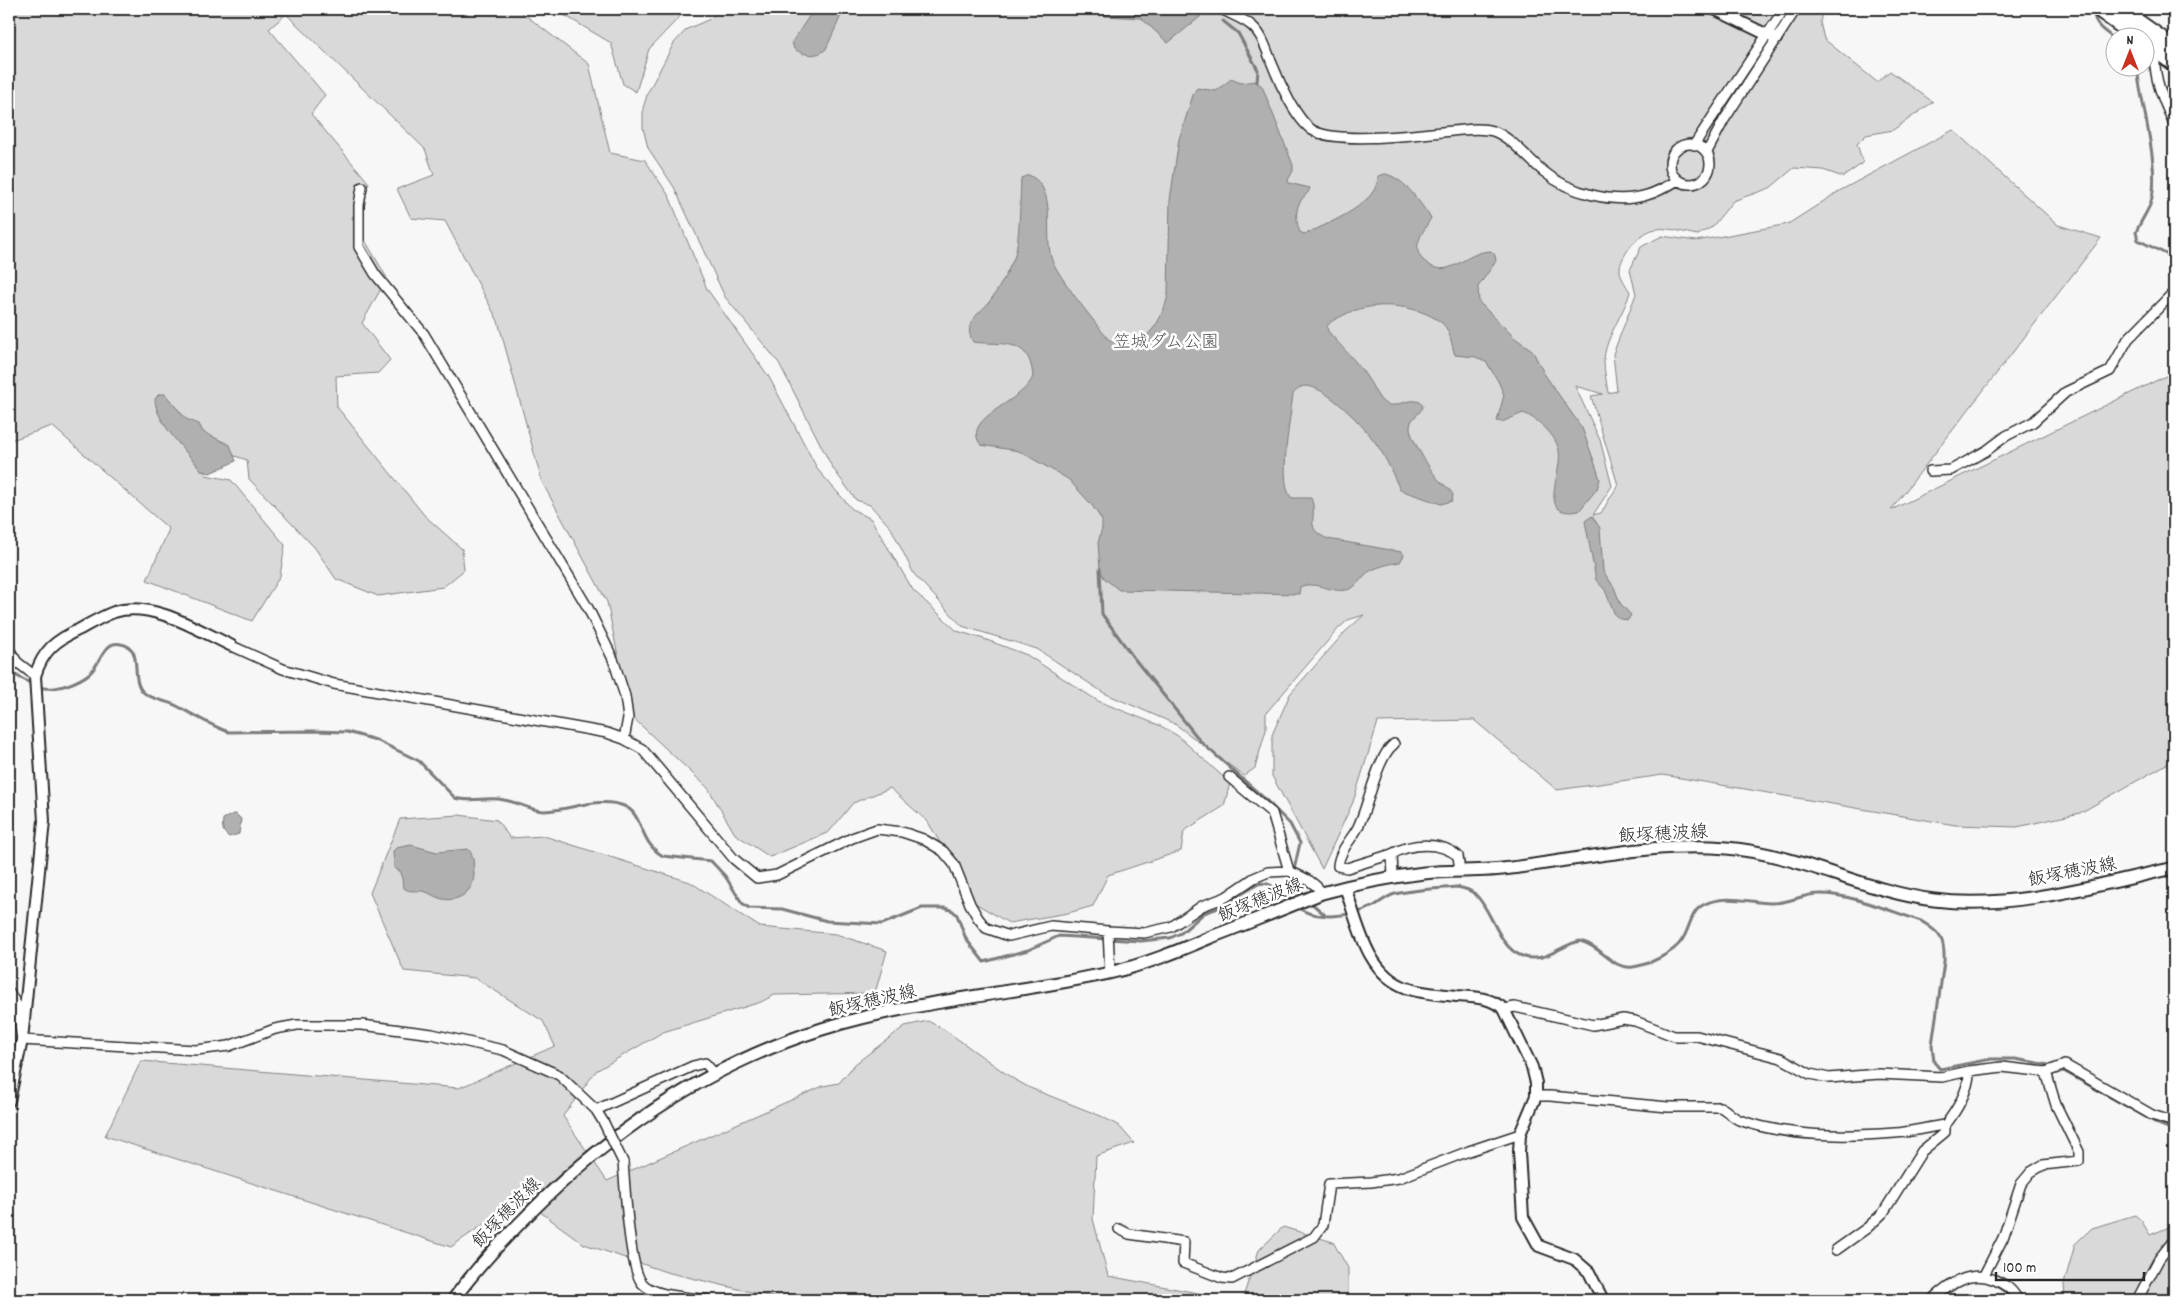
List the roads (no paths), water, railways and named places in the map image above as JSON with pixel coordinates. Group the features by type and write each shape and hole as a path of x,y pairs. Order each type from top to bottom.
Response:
{"main road":[{"path":"2098,9 2124,28"},
{"path":"2120,9 2174,47"},
{"path":"2156,51 2174,64"},
{"name":"飯塚穂波線","path":"453,1300 474,1270 555,1187 624,1129 670,1099 715,1074 772,1048 822,1029 929,1005 1110,973 1175,952 1322,893 1345,887 1393,877 1508,868 1634,850 1704,847 1777,856 1898,893 1934,900 1992,901 2049,895 2174,868"}],"street":[{"path":"1222,9 1252,26 1264,42 1284,90 1308,126 1315,131 1344,137 1388,136 1475,129 1494,132 1516,146 1559,183 1602,196 1634,198 1664,189 1678,180"},
{"path":"1714,9 1771,37"},
{"path":"1707,152 1771,37 1784,9"},
{"path":"1694,145 1771,37 1796,9"},
{"path":"2156,72 2174,123"},
{"path":"1694,145 1707,152 1711,165 1707,177 1702,181 1690,184 1678,180 1674,176 1670,165 1673,154 1681,146 1694,145"},
{"path":"362,187 358,205 360,247 375,274 424,334 588,608 613,659 625,696 628,718 624,739"},
{"path":"1930,471 1951,470 1986,451 2006,436 2033,422 2066,392 2110,372 2128,339 2174,292"},
{"path":"9,1101 22,1040 44,821 35,676 40,659 50,647 70,633 114,612 128,609 144,609 160,613 283,669 334,684 607,733 624,739 642,749 734,859 757,878 777,875 852,838 877,829 902,832 923,839 943,851 954,864 978,918 986,928 1010,936 1051,926 1144,933 1171,928 1202,906 1226,897 1254,878 1268,872 1289,872 1306,878 1316,885 1322,893"},
{"path":"9,649 17,662 35,676"},
{"path":"1394,744 1387,750 1358,827 1338,858 1338,866 1347,868 1392,854 1413,845 1437,847 1452,851 1458,856 1460,871"},
{"path":"1229,776 1272,814 1289,872"},
{"path":"1392,854 1393,877"},
{"path":"1345,887 1371,958 1386,975 1406,988 1437,994 1480,998 1496,1002 1504,1009 1532,1067 1536,1082 1536,1096 1520,1134 1518,1152 1523,1217 1539,1246 1574,1259 1589,1272 1603,1300"},
{"path":"1108,931 1110,973"},
{"path":"9,992 17,1005 22,1040"},
{"path":"1504,1009 1515,1007 1593,1025 1623,1020 1635,1021 1674,1036 1697,1036 1781,1058 1810,1074 1829,1078 1879,1074 1942,1077 1969,1070 2002,1067 2048,1071 2065,1065 2152,1114 2174,1122"},
{"path":"22,1040 196,1050 229,1046 275,1029 297,1025 362,1025 432,1034 503,1050 560,1075 596,1110 604,1123 623,1162 632,1245 636,1270 642,1283 657,1292 708,1300"},
{"path":"596,1110 692,1066 705,1063 715,1074"},
{"path":"1836,1250 1884,1213 1922,1151 1945,1132 1944,1125 1959,1104 1969,1076 1969,1070"},
{"path":"1984,1275 2003,1238 2021,1184 2031,1172 2043,1165 2079,1161 2079,1152 2056,1104 2048,1071"},
{"path":"1536,1096 1668,1107 1720,1108 1727,1110 1737,1119 1778,1130 1807,1135 1897,1133 1944,1125"},
{"path":"1119,1229 1129,1234 1184,1242 1183,1263 1222,1278 1232,1279 1314,1237 1323,1225 1329,1184 1372,1182 1399,1178 1469,1150 1520,1134"},
{"path":"2137,1300 2159,1259 2174,1240"},
{"path":"1932,1300 1953,1284 1973,1276 1984,1275 2008,1286 2018,1300"}],"waterway":[{"path":"2095,12 2096,21 2106,32"},
{"path":"1223,21 1238,33 1258,70 1257,82"},
{"path":"2138,78 2150,138 2154,174 2150,205 2136,232 2138,240 2174,258"},
{"path":"1100,569 1102,614 1133,657 1202,743 1263,797 1290,824 1300,843 1291,883 1306,897"},
{"path":"9,672 39,687 62,687 90,673 103,653 111,645 121,644 133,651 137,679 143,692 175,705 229,732 347,732 376,740 419,761 455,798 467,800 498,799 535,810 545,811 605,802 624,806 635,815 645,837 655,850 663,856 711,861 725,876 742,903 749,908 782,909 827,921 882,924 922,908 945,908 957,915 966,939 984,962 1028,950 1059,936 1141,941 1170,938 1181,933 1204,913 1221,907 1258,884 1263,883 1272,886 1291,902"},
{"path":"1296,906 1304,911 1323,916 1345,915 1366,910 1402,892 1459,887 1475,894 1482,902 1504,942 1521,956 1538,958 1580,941 1595,948 1619,965 1633,967 1653,961 1667,954 1678,945 1685,936 1695,912 1703,905 1711,902 1727,899 1777,903 1813,894 1844,897 1921,921 1933,929 1940,937 1944,948 1944,962 1932,1045 1934,1062 1940,1069 1991,1059 2015,1059 2055,1066"},
{"path":"1310,902 1324,914"},
{"path":"2060,1069 2158,1124 2174,1130"}],"park label":[{"name":"笠城ダム公園","path":"1166,341"}]}
